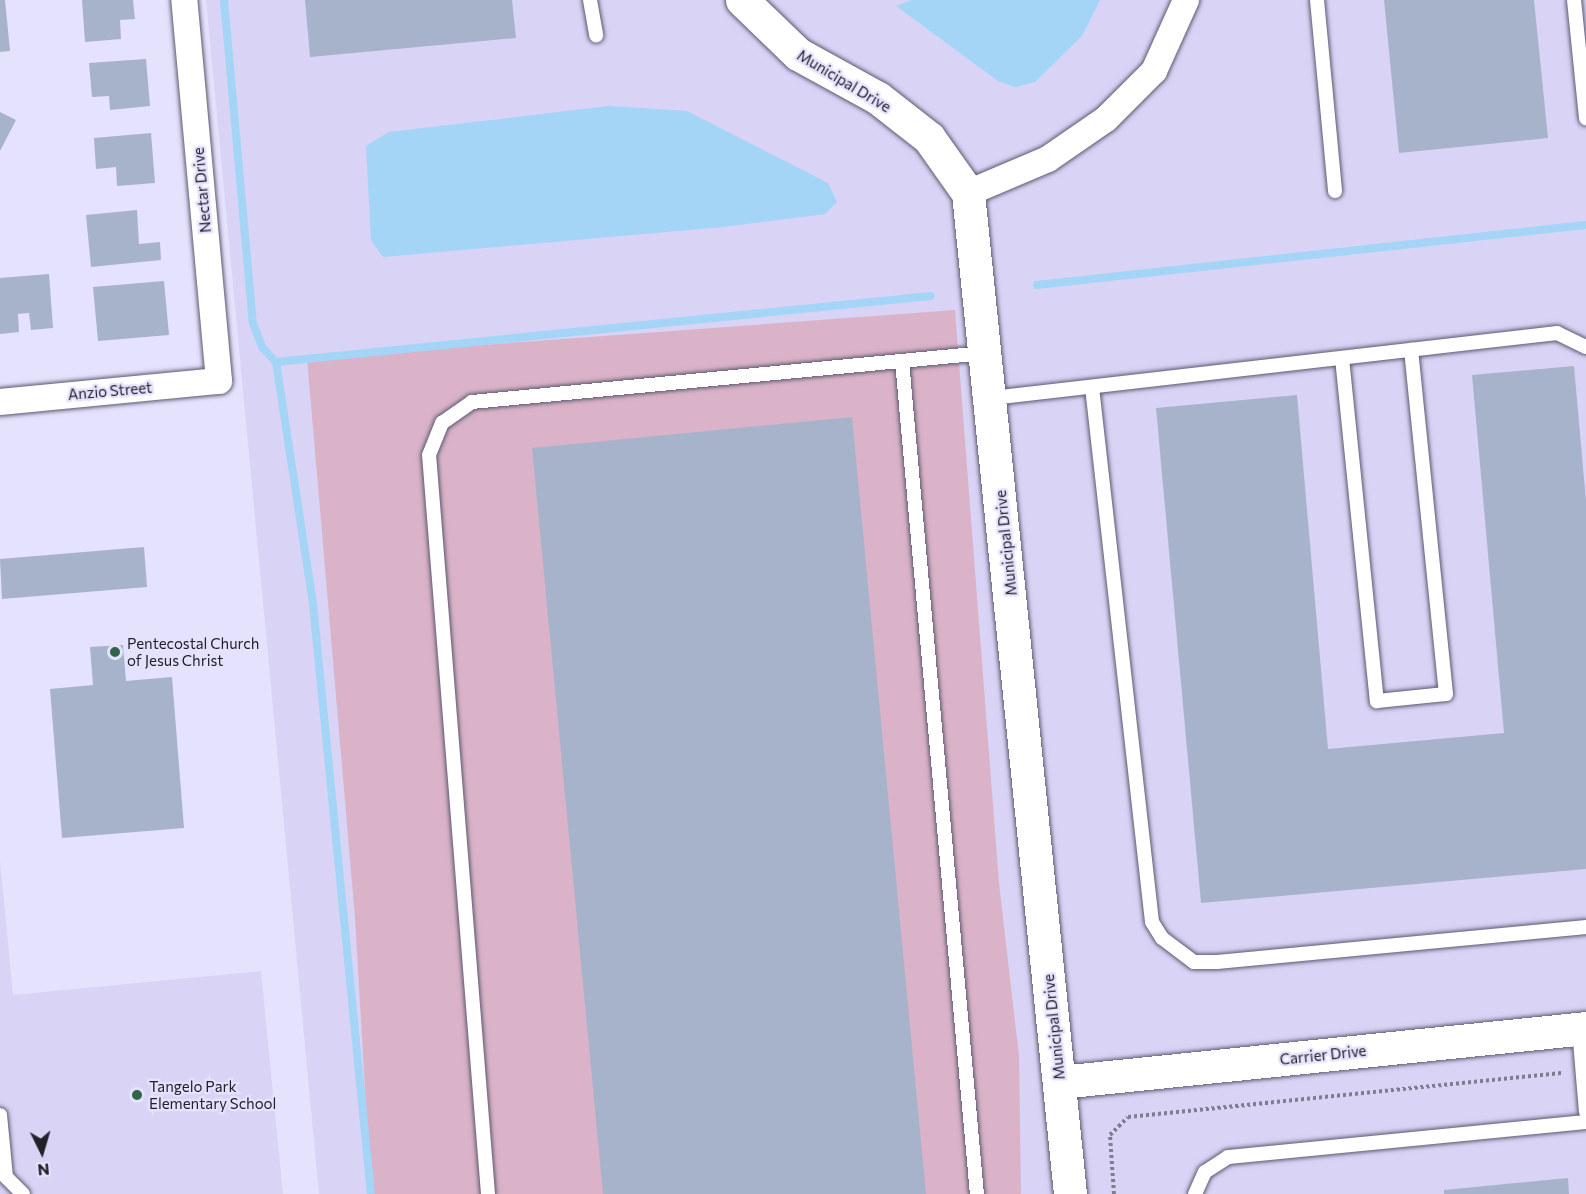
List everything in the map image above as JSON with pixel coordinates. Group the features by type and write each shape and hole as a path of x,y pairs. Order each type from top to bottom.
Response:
{"street":[{"name":"Nectar Drive","path":"184,0 219,381"},
{"name":"Municipal Drive","path":"742,0 798,54 878,98 929,138 968,193 992,398 1070,1194"},
{"path":"968,193 1048,159 1106,119 1154,71 1186,0"},
{"name":"Anzio Street","path":"0,402 219,381"},
{"name":"Carrier Drive","path":"1060,1082 1582,1028"}],"lane":[{"path":"590,0 596,35"},
{"path":"1317,0 1335,191"},
{"path":"1575,0 1586,118"},
{"path":"992,398 1557,333 1586,347"},
{"path":"1342,358 1377,701 1446,694 1411,350"},
{"path":"488,1194 429,455 442,423 472,402 987,352"},
{"path":"902,361 977,1194"},
{"path":"1092,387 1152,922 1162,938 1194,963 1586,927"},
{"path":"1582,1028 1582,1071 1586,1112"},
{"path":"0,1115 6,1177 23,1194"},
{"path":"1195,1194 1205,1172 1228,1157 1586,1122"}],"path":[{"path":"1114,1194 1110,1135 1128,1117 1582,1071"}],"shaded area":[{"path":"206,0 1586,0 1586,1194 319,1194"},
{"path":"955,310 999,883 1019,1056 1021,1194 371,1194 355,918 307,358"},
{"name":"Tangelo Park Elementary School","path":"0,860 13,995 261,971 283,1194 0,1194"}],"water":[{"path":"911,0 1100,0 1082,36 1035,82 1015,87 998,81 896,6"},
{"path":"609,106 687,111 828,183 837,202 825,214 723,227 383,257 371,240 366,146 389,132"}],"building":[{"path":"0,0 5,0 10,51 0,52"},
{"path":"82,0 133,0 135,19 120,20 121,39 85,42"},
{"path":"305,0 512,0 516,38 310,57"},
{"path":"1384,0 1534,0 1548,138 1399,153"},
{"path":"146,59 150,106 110,110 109,96 92,97 89,63"},
{"path":"0,112 16,120 0,151"},
{"path":"151,133 155,183 117,186 116,167 96,169 94,138"},
{"path":"137,210 139,244 160,242 161,260 91,267 86,215"},
{"path":"49,274 53,328 31,330 29,313 18,314 19,332 0,334 0,278"},
{"path":"164,281 169,335 98,341 93,287"},
{"path":"1574,366 1586,501 1586,869 1201,903 1156,408 1297,395 1328,749 1504,733 1472,375"},
{"path":"852,417 926,1194 603,1194 532,448"},
{"path":"144,547 147,587 2,599 0,559"},
{"path":"123,645 126,681 172,677 184,828 62,838 50,689 93,685 90,647"},
{"path":"1568,1178 1569,1194 1444,1194 1444,1190"}],"waterway":[{"path":"224,0 253,323 262,347 276,362 313,604 371,1194"},
{"path":"1037,285 1586,225"},
{"path":"276,362 931,296"}],"place":[{"name":"Pentecostal Church of Jesus Christ","path":"115,652"},
{"name":"Tangelo Park Elementary School","path":"137,1095"}]}
